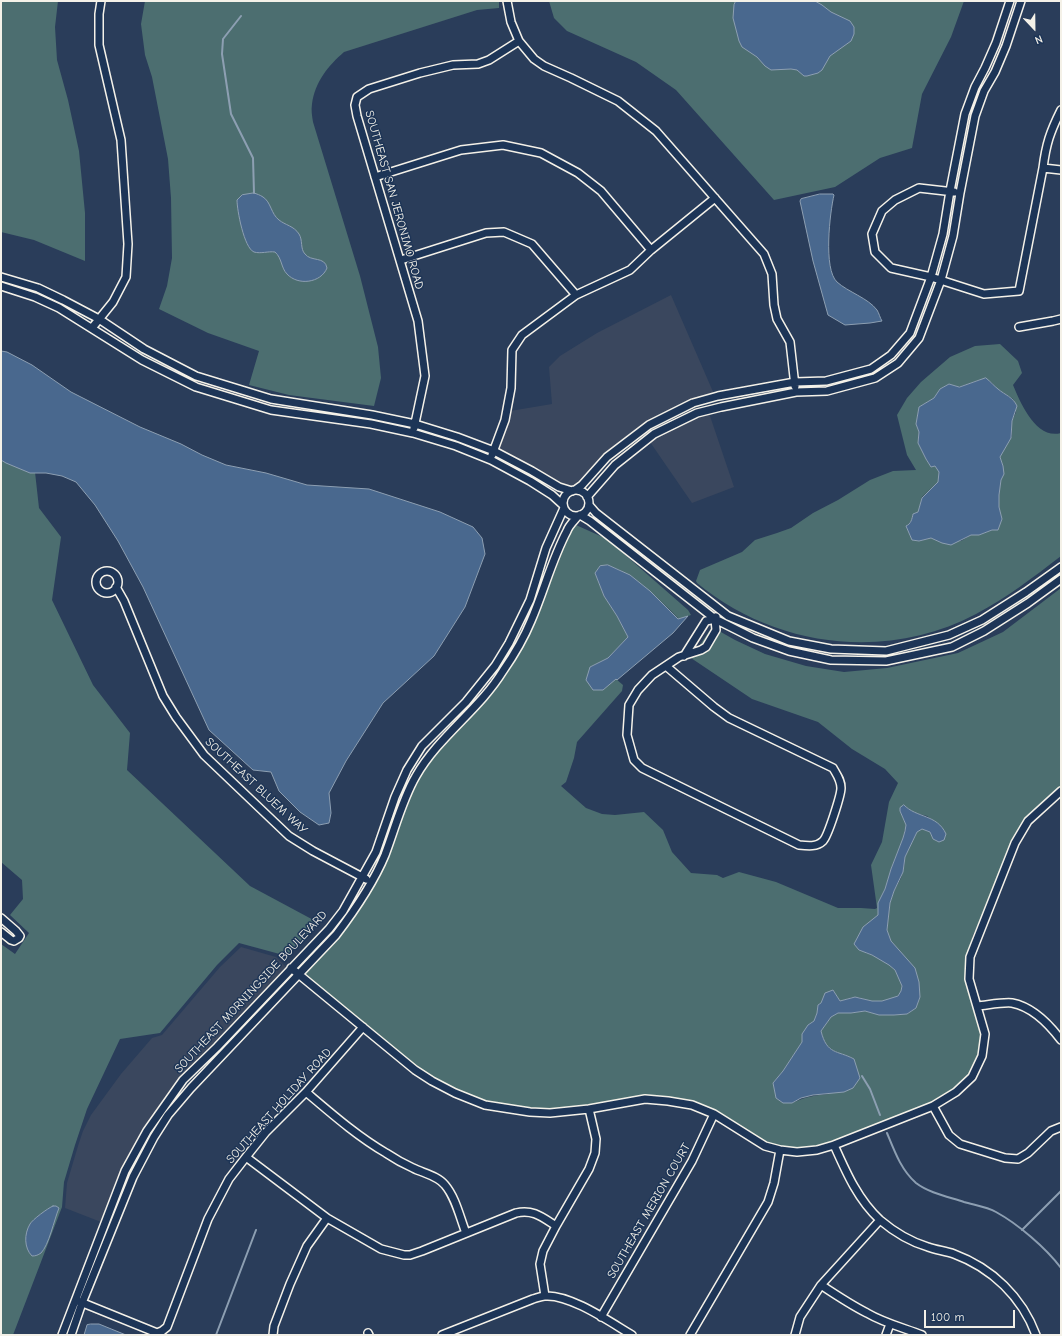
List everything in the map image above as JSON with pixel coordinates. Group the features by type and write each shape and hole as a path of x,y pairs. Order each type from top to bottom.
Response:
{"street":[{"path":"92,328 113,302 126,277 128,244 121,140 99,45 99,14 101,1"},
{"path":"507,1 511,22 519,41 534,59 544,66 618,101 656,131 764,254 772,274 774,305 778,319 790,342 796,392"},
{"path":"563,507 565,496 582,485 609,456 649,425 694,403 795,382 826,381 871,369 891,355 910,333 931,277 943,234 965,114 974,87 985,68 996,43 1010,1"},
{"path":"587,497 617,463 654,434 697,413 796,392 827,391 875,378 898,363 919,338 941,280 953,236 975,116 984,91 995,72 1006,46 1021,1"},
{"name":"SOUTHEAST SAN JERONIMO ROAD","path":"413,433 425,376 418,321 357,116 355,105 357,97 369,88 420,73 453,65 478,64 489,60 519,41"},
{"path":"996,43 1006,46"},
{"path":"960,193 919,188 895,200 882,211 872,234 875,252 891,268 931,277 984,294 1019,291 1043,168 1045,148 1051,130 1061,110"},
{"path":"965,114 975,116"},
{"path":"375,177 461,150 503,145 541,153 578,173 601,191 651,250"},
{"path":"1043,168 1061,170"},
{"path":"491,460 505,420 511,388 512,350 522,335 576,295 630,270 651,250 715,198"},
{"path":"401,260 486,233 504,232 532,244 576,295"},
{"path":"1,277 38,288 63,300 99,319 144,349 196,376 272,399 372,415 415,424 457,437 494,451 559,487 582,492 587,497 589,505 596,513 728,616 789,641 831,649 886,651 949,636 982,620 1026,592 1061,567"},
{"path":"1,286 35,297 59,308 142,360 196,387 271,410 371,424 413,433 456,446 491,460 552,494 570,515 579,516 590,521 715,619 752,638 789,651 831,660 886,661 952,647 990,627 1028,603 1061,579"},
{"path":"1019,327 1061,319"},
{"path":"871,369 875,378"},
{"path":"710,399 712,409"},
{"path":"660,420 661,431"},
{"path":"609,456 617,463"},
{"path":"579,516 584,513 589,505"},
{"name":"SOUTHEAST MORNINGSIDE BOULEVARD","path":"62,1335 125,1171 147,1131 183,1080 217,1047 292,968 329,928 343,910 376,852 404,776 422,746 477,689 495,666 509,643 530,600 546,548 563,507"},
{"name":"SOUTHEAST MORNINGSIDE BOULEVARD","path":"71,1335 82,1303 133,1177 154,1137 177,1104 223,1053 336,935 350,916 371,882 384,856 414,781 430,754 484,696 503,673 530,622 555,554 568,528 579,516"},
{"name":"SOUTHEAST BLUEM WAY","path":"116,587 124,601 163,696 176,717 204,755 289,836 312,851 371,882"},
{"path":"530,600 538,603"},
{"path":"666,666 729,718 833,768 839,777 841,789 828,834 823,841 813,846 800,845 642,768 634,760 627,735 629,705 638,690 652,675 666,666 684,656 697,652 706,647 716,630 715,619 720,610"},
{"path":"684,656 706,621 715,619"},
{"path":"477,689 484,696"},
{"path":"404,776 414,781"},
{"path":"292,968 415,1070 455,1093 485,1105 530,1112 550,1113 589,1109 645,1099 668,1101 692,1105 714,1114 765,1146 796,1152 816,1150 834,1145 933,1106 956,1092 972,1077 982,1056 985,1034 969,979 970,957 1015,843 1028,822 1061,791"},
{"path":"1,918 16,930 20,936 14,941 1,932"},
{"path":"978,1006 1011,1003 1029,1008 1052,1028 1061,1040"},
{"name":"SOUTHEAST HOLIDAY ROAD","path":"163,1333 167,1327 208,1220 229,1179 266,1132 306,1092 363,1027"},
{"path":"217,1047 223,1053"},
{"path":"306,1092 360,1137 386,1153 445,1184 451,1194 466,1233"},
{"path":"933,1106 949,1135 960,1144 1005,1158 1018,1159 1028,1153 1051,1131 1061,1127"},
{"path":"545,1296 540,1264 541,1257 556,1226 589,1169 595,1153 596,1139 589,1109"},
{"name":"SOUTHEAST MERION COURT","path":"601,1317 692,1161 714,1114"},
{"path":"147,1131 154,1137"},
{"path":"834,1145 860,1196 880,1220 900,1234 926,1247 954,1254 982,1267 1004,1285 1020,1303 1033,1325 1036,1335"},
{"path":"690,1335 768,1202 774,1183 780,1150"},
{"path":"246,1157 327,1218 381,1249 404,1255 410,1255 422,1251 524,1211 539,1215 556,1226"},
{"path":"273,1335 274,1326 290,1284 307,1246 327,1218"},
{"path":"106,1219 114,1223"},
{"path":"795,1335 800,1317 821,1285 880,1220"},
{"path":"821,1285 852,1305 890,1324 922,1335"},
{"path":"442,1335 533,1299 545,1296 559,1297 575,1303 632,1335"},
{"path":"75,1300 157,1333 163,1333"},
{"path":"886,1335 890,1324"}],"shaded area":[{"path":"736,1 815,1 831,12 850,21 854,27 854,34 851,41 830,56 822,70 818,73 804,76 797,70 771,70 757,57 742,47 733,18 734,5"},
{"path":"254,193 266,199 274,215 279,220 297,231 300,236 303,252 305,254 311,258 321,260 326,264 327,268 320,277 309,281 292,278 285,272 279,257 275,252 257,253 250,249 244,236 238,212 237,200 242,195"},
{"path":"820,194 834,195 829,240 830,265 833,275 837,282 842,286 873,306 878,311 882,321 845,325 828,315 813,261 800,201 801,199"},
{"path":"671,295 714,394 647,422 609,451 580,483 574,487 560,484 498,449 510,411 552,404 549,367 560,356 597,333"},
{"path":"1,351 7,352 32,365 71,392 140,427 226,465 266,473 307,485 369,489 440,512 473,527 482,538 485,554 465,607 434,656 383,703 346,761 329,793 331,813 329,823 319,825 300,812 279,791 271,772 253,770 209,730 143,587 118,541 95,505 76,482 62,476 46,473 30,473 1,460"},
{"path":"986,378 1011,398 1017,406 1012,421 1011,438 1000,457 1004,474 1001,480 999,495 999,507 1002,519 998,530 992,530 979,535 971,535 951,545 931,538 919,541 912,540 906,526 910,523 913,514 918,512 922,498 938,482 939,472 935,466 931,467 918,443 919,432 916,424 919,407 934,398 940,389 949,384 959,387"},
{"path":"709,413 734,487 692,503 650,442 656,437"},
{"path":"608,565 630,575 650,591 678,619 688,616 673,633 617,680 616,679 603,690 593,690 586,680 590,667 608,658 628,637 604,596 595,573 600,566"},
{"path":"904,805 914,812 932,819 946,834 944,840 939,842 933,839 930,832 922,829 917,832 905,857 903,872 890,903 887,930 891,941 915,968 919,982 920,997 916,1008 907,1014 879,1015 865,1011 838,1013 831,1017 821,1031 823,1039 833,1051 854,1059 860,1078 853,1088 844,1092 813,1095 801,1098 792,1103 783,1103 776,1098 773,1083 783,1071 802,1042 802,1034 808,1025 814,1021 818,1005 821,1003 825,993 833,990 840,1001 855,997 872,1001 882,1001 898,996 901,991 902,986 895,970 872,955 859,950 854,944 863,927 878,915 878,903 885,889 905,831 906,825 900,811 900,808"},
{"path":"241,947 276,957 287,968 182,1075 145,1127 122,1170 101,1222 65,1208 67,1183 83,1131 91,1115 121,1074 152,1038 162,1035 220,967"},
{"path":"53,1206 59,1208 44,1249 41,1253 32,1256 26,1245 28,1228 34,1220"},
{"path":"99,1324 126,1335 84,1335 87,1325"}],"green space":[{"path":"1,1 58,1 55,27 57,60 68,100 79,151 85,213 85,261 34,240 1,232"},
{"path":"145,1 499,1 499,8 477,10 344,52 323,75 316,89 312,104 313,122 360,276 378,347 381,378 374,406 289,395 249,385 259,351 208,333 159,309 167,286 172,258 171,198 168,159 152,77 145,55 141,24"},
{"path":"549,1 964,1 951,37 922,94 912,148 880,158 835,187 774,200 676,90 636,62 567,31 554,18"},
{"path":"1000,344 1018,361 1022,373 1013,385 1025,410 1030,418 1044,431 1052,434 1061,433 1061,556 1009,594 976,614 941,629 905,638 868,642 832,640 795,634 760,622 727,605 697,583 696,581 700,570 742,552 755,540 791,528 813,513 838,500 870,480 893,471 916,470 907,455 897,415 907,398 921,382 950,357 975,346","holes":["979,380 991,382 997,389 1013,399 1016,412 1012,421 1012,436 999,457 1003,466 999,494 999,507 1002,519 998,530 992,530 979,535 971,535 961,541 937,540 931,538 919,541 910,536 907,526 912,520 913,514 918,513 922,497 938,482 939,471 935,466 931,467 918,443 919,432 916,424 919,407 934,398 940,389 949,384 959,387"]},
{"path":"1,397 35,472 39,508 61,537 52,600 93,685 130,733 127,770 250,886 319,923 287,956 239,943 217,965 160,1033 120,1039 87,1109 64,1182 62,1207 13,1335 1,1335 1,944 15,954 29,933 10,915 23,899 22,880 1,862"},
{"path":"576,525 607,539 688,610 691,615 679,619 647,588 628,574 608,566 600,566 595,573 604,596 628,637 608,658 590,667 616,679 623,685 622,691 577,742 574,758 566,782 561,786 586,808 602,814 615,815 644,812 663,830 672,852 691,873 717,875 723,878 739,872 776,882 838,908 877,908 871,865 882,842 889,802 898,783 885,769 852,749 818,722 752,699 691,658 712,627 765,654 806,666 844,672 887,668 958,653 1003,632 1061,588 1061,786 1026,819 973,935 967,956 966,979 982,1034 979,1054 969,1074 954,1089 932,1103 833,1142 816,1147 796,1149 781,1147 766,1142 713,1109 693,1102 668,1097 644,1096 589,1106 550,1110 530,1109 485,1101 456,1090 433,1078 417,1067 303,974 338,937 366,899 382,868 412,794 431,758 500,682 507,672 525,640 541,605 559,552","holes":["904,805 912,812 927,816 941,826 933,839 930,832 922,829 917,832 905,857 901,878 890,903 887,930 891,941 920,997 916,1008 907,1014 880,1015 865,1011 838,1013 831,1017 821,1031 823,1039 833,1051 854,1059 829,1094 801,1099 792,1103 773,1083 783,1071 802,1042 808,1025 814,1021 818,1005 821,1003 823,998 833,990 840,1001 852,997 859,997 880,1002 890,1000 901,992 902,984 895,970 883,961 866,953 878,915 878,903 885,889 903,838 906,825 900,811"]}],"waterway":[{"path":"241,16 223,39 222,54 231,114 253,158 254,193"},
{"path":"862,1076 870,1089 880,1115"},
{"path":"887,1133 902,1166 916,1183 939,1194 985,1207 996,1212 1031,1237 1048,1252 1061,1268"},
{"path":"1022,1230 1061,1191"},
{"path":"216,1335 256,1230"}]}
